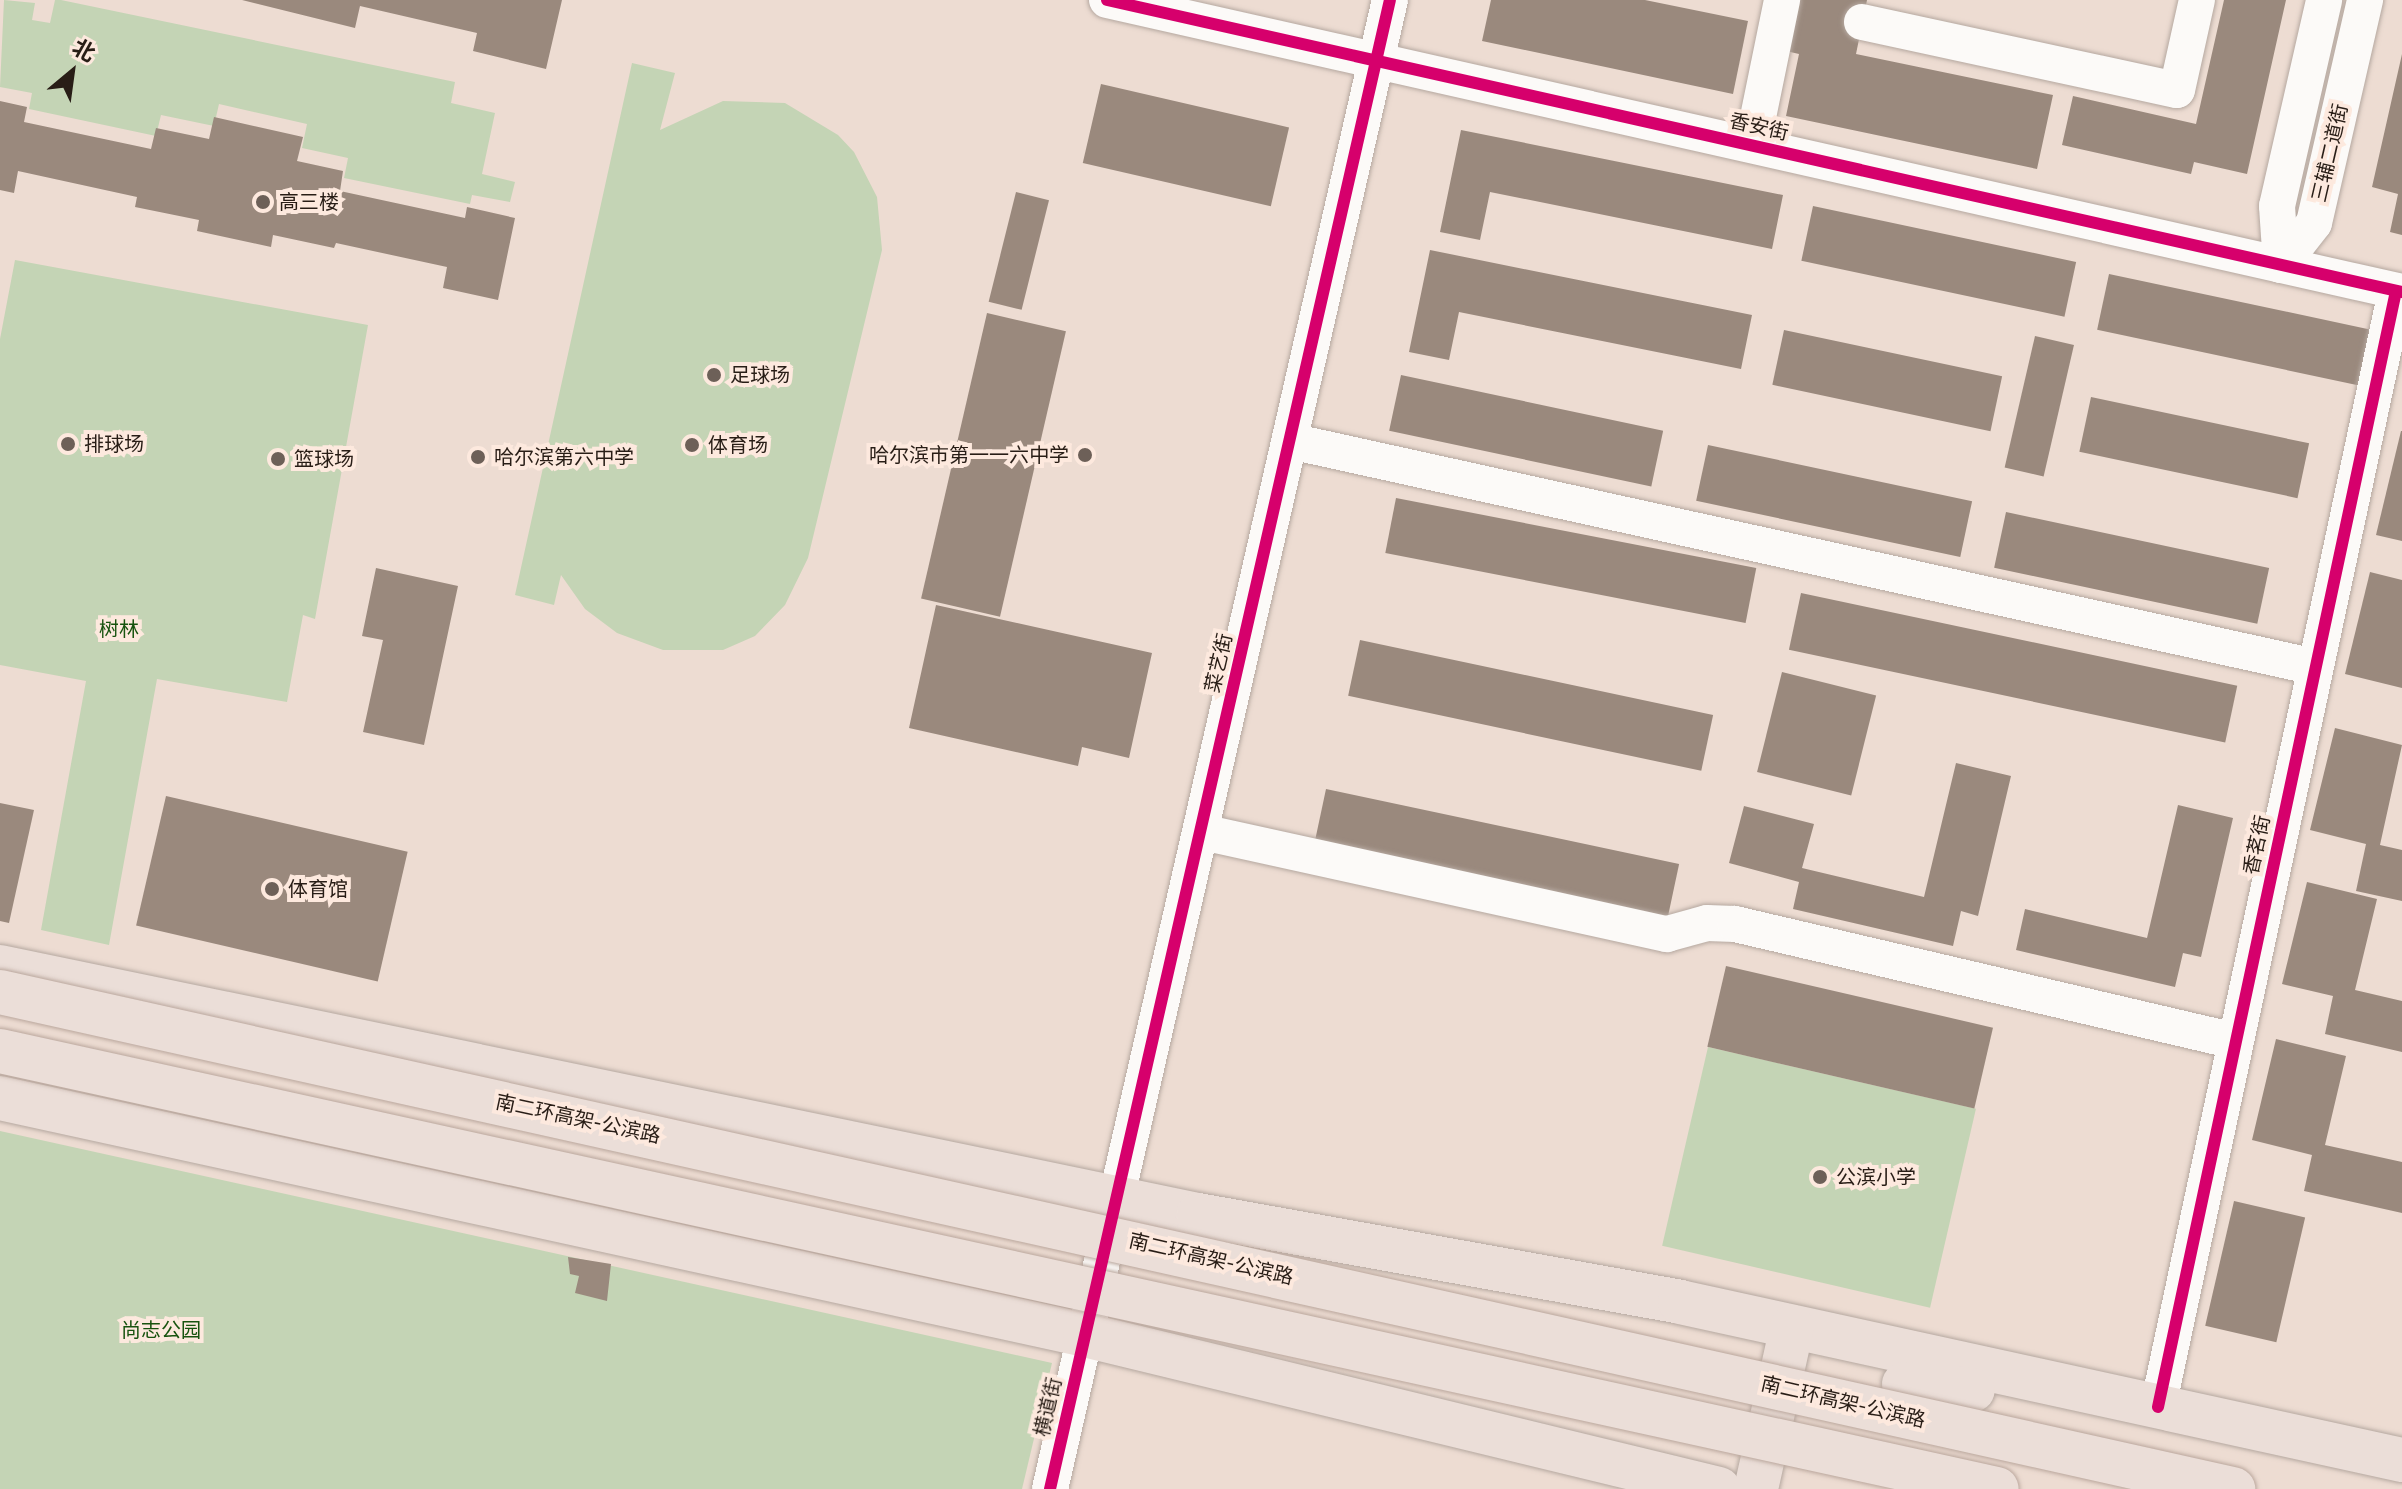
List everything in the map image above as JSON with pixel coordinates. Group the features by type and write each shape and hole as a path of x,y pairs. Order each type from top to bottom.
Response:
{"highway":[{"path":"0,967 1119,1199 1792,1327 2402,1460"},
{"name":"南二环高架-公滨路","path":"0,992 2233,1489"},
{"path":"0,1051 1178,1312 1997,1489"},
{"path":"0,1098 1085,1335 1719,1489"},
{"path":"1178,1312 1649,1473"},
{"path":"1756,1489 1792,1327"},
{"path":"1669,1363 2158,1407"}],"street":[{"name":"香安街","path":"1107,0 2399,292"},
{"name":"菜艺街","path":"1085,1335 1119,1199 1390,0"},
{"path":"1862,22 2177,90 2197,0"},
{"name":"三辅二道街","path":"2281,265 2277,206 2324,0"},
{"name":"三辅二道街","path":"2281,265 2314,223 2365,0"},
{"path":"1756,127 1771,2"},
{"name":"香茗街","path":"2158,1407 2315,667 2399,292"},
{"path":"1290,441 2315,667"},
{"path":"1202,832 1667,934 1707,923 1735,924 2235,1041"},
{"name":"横道街","path":"1050,1489 1085,1335"}],"green space":[{"path":"4,0 35,3 32,20 50,23 55,0 61,0 455,82 451,103 495,113 482,174 515,182 510,202 472,195 470,204 344,178 348,158 302,148 307,124 219,104 214,126 161,115 156,136 29,109 32,93 0,87"},
{"name":"体育场","path":"632,63 675,73 660,130 723,101 785,103 838,135 854,152 877,197 882,250 808,558 785,605 755,636 723,650 663,650 617,633 585,609 561,575 554,605 515,595"},
{"name":"树林","path":"15,260 368,325 315,619 303,615 287,702 157,679 109,945 41,930 86,681 0,665 0,339"},
{"name":"公滨小学","path":"1708,1047 1976,1109 1930,1308 1662,1246"},
{"name":"尚志公园","path":"0,1131 1052,1363 1022,1489 0,1489"}],"building":[{"path":"242,0 562,0 546,69 473,51 477,33 360,6 355,28"},
{"path":"1491,0 1645,0 1748,21 1733,94 1482,41"},
{"path":"1796,0 1867,0 1856,54 2053,95 2037,169 1786,116 1799,54 1786,51"},
{"path":"2224,0 2286,0 2247,174 2194,162 2191,174 2062,145 2073,96 2196,124"},
{"path":"2402,54 2402,235 2390,232 2398,194 2372,187"},
{"path":"1101,84 1289,127 1271,206 1083,163"},
{"name":"高三楼","path":"0,101 27,107 24,122 151,149 156,128 209,139 214,117 303,137 297,161 343,171 340,191 465,218 467,207 515,218 498,300 443,288 447,267 336,243 334,248 273,235 271,247 197,231 199,220 135,207 137,197 18,171 14,193 0,190"},
{"path":"1461,130 1783,195 1772,249 1490,192 1480,240 1440,232"},
{"path":"1016,192 1049,200 1022,310 989,302"},
{"path":"1813,206 2076,262 2064,317 1801,261"},
{"path":"1430,250 1752,315 1741,369 1459,312 1449,360 1409,352"},
{"path":"2109,274 2372,330 2360,386 2097,330"},
{"path":"987,313 1066,331 1000,617 921,598"},
{"path":"1784,330 2002,376 1990,431 1772,385"},
{"path":"2035,336 2074,345 2044,477 2005,468"},
{"path":"1401,375 1663,431 1651,486 1389,431"},
{"path":"2091,397 2309,443 2297,498 2079,452"},
{"path":"2402,431 2402,541 2376,535"},
{"path":"1708,445 1972,501 1960,557 1696,501"},
{"path":"1396,498 1756,568 1746,623 1385,553"},
{"path":"2006,512 2269,568 2257,624 1994,568"},
{"path":"376,568 458,586 424,745 363,732 383,640 362,636"},
{"path":"2370,572 2402,580 2402,688 2345,674"},
{"path":"1801,593 2237,686 2225,742 1789,650"},
{"path":"936,605 1152,653 1129,758 1082,747 1078,766 909,728"},
{"path":"1360,640 1713,715 1701,771 1348,696"},
{"path":"1782,672 1876,695 1851,795 1757,772"},
{"path":"2335,728 2402,745 2380,845 2402,850 2402,901 2356,891 2366,844 2310,830"},
{"path":"1956,763 2011,776 1978,916 1961,911 1953,946 1793,909 1799,882 1729,863 1744,806 1814,824 1802,868 1924,897"},
{"path":"1326,789 1679,864 1667,920 1314,845"},
{"name":"体育馆","path":"166,796 408,852 378,981 136,926"},
{"path":"0,803 34,810 9,923 0,921"},
{"path":"2178,805 2233,818 2201,957 2183,953 2175,987 2016,950 2025,909 2147,938"},
{"path":"2307,882 2377,899 2355,990 2402,1001 2402,1052 2325,1034 2333,996 2282,984"},
{"path":"1726,966 1993,1028 1974,1109 1707,1047"},
{"path":"2276,1039 2346,1056 2325,1145 2402,1162 2402,1213 2304,1191 2312,1155 2252,1140"},
{"path":"2234,1201 2305,1217 2276,1342 2205,1326"},
{"path":"568,1257 611,1264 607,1301 575,1293 579,1276 570,1274"}],"cycle path":[{"path":"1107,0 2402,292"},
{"path":"1050,1489 1390,0"},
{"path":"2158,1407 2396,291"}],"place":[{"name":"高三楼","path":"263,202"},
{"name":"足球场","path":"714,375"},
{"name":"排球场","path":"68,444"},
{"name":"体育场","path":"692,445"},
{"name":"哈尔滨市第一一六中学","path":"1085,455"},
{"name":"哈尔滨第六中学","path":"478,457"},
{"name":"篮球场","path":"278,459"},
{"name":"体育馆","path":"272,889"},
{"name":"公滨小学","path":"1820,1177"}]}
